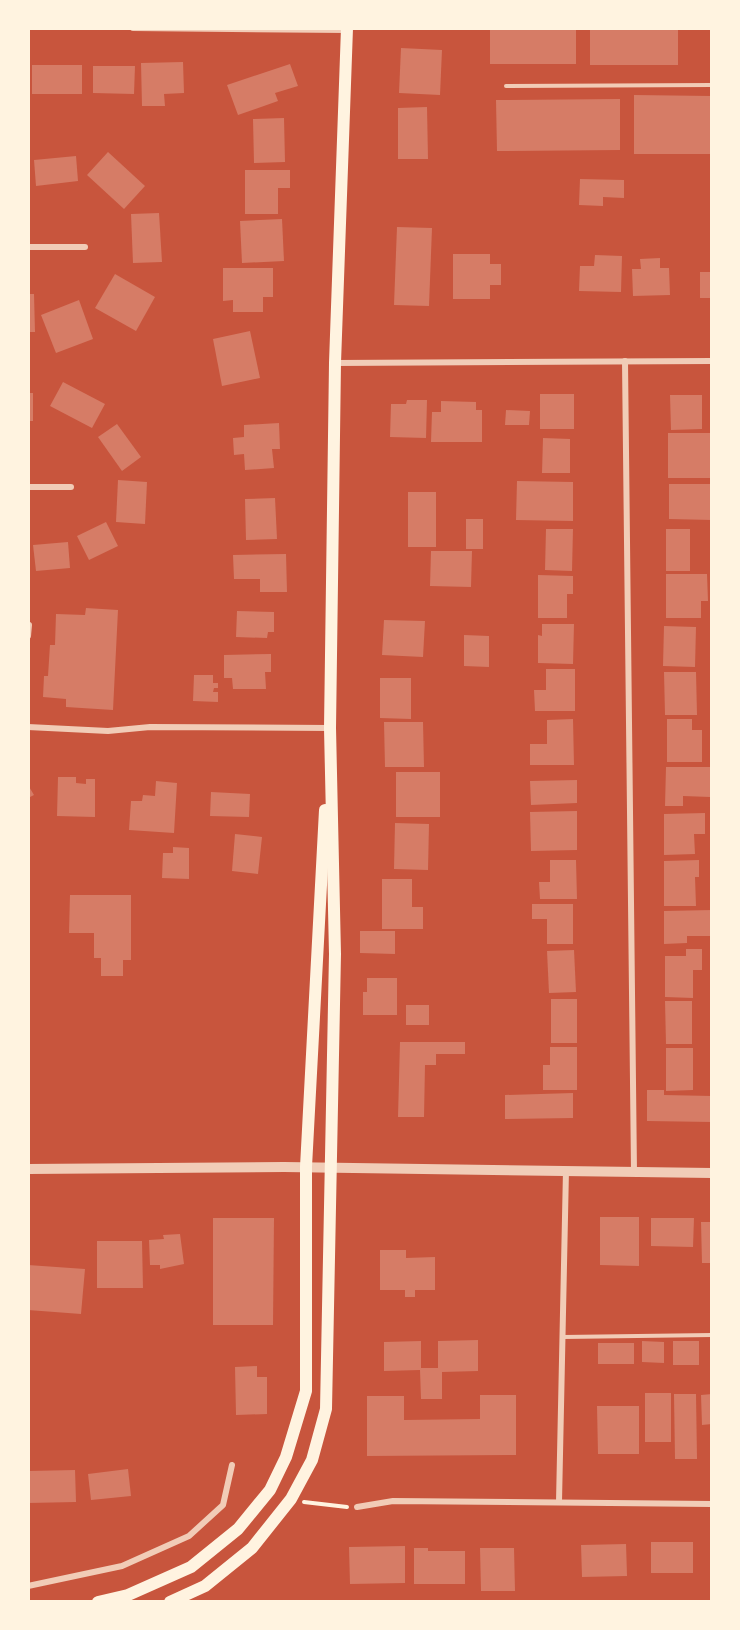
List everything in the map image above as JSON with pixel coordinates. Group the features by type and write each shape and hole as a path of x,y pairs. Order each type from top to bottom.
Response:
{"main road":[{"path":"170,1602 205,1586 252,1548 291,1500 312,1460 326,1409 335,954 330,728 335,363 347,29"},
{"path":"98,1602 128,1595 191,1567 238,1529 270,1490 286,1457 306,1391 306,1167 316,950 330,728"}],"street":[{"path":"133,28 347,29"},
{"path":"28,246 85,247"},
{"path":"625,361 634,1172"},
{"path":"335,363 711,361"},
{"path":"28,487 71,487"},
{"path":"28,636 29,625"},
{"path":"28,727 108,731 150,727 330,728"},
{"path":"28,1170 331,1167 711,1173"},
{"path":"559,1502 566,1170"},
{"path":"28,1586 122,1566 189,1536 223,1505 232,1465"},
{"path":"357,1507 393,1501 711,1503"}],"lane":[{"path":"506,86 711,86"},
{"path":"562,1337 711,1335"}],"path":[{"path":"291,1500 326,1506 357,1507"}],"building":[{"path":"490,28 576,28 576,64 490,64"},
{"path":"590,28 678,28 678,65 590,65"},
{"path":"401,48 442,50 440,95 399,93"},
{"path":"183,62 184,93 164,94 165,106 142,106 141,63"},
{"path":"290,64 298,86 275,93 278,101 238,115 227,85"},
{"path":"32,65 82,65 82,94 32,94"},
{"path":"93,66 135,66 134,94 93,93"},
{"path":"634,95 712,96 712,154 634,154"},
{"path":"620,99 620,150 497,151 496,100"},
{"path":"427,107 428,159 398,159 398,108"},
{"path":"284,118 285,162 254,163 253,119"},
{"path":"108,152 145,186 124,209 87,175"},
{"path":"76,156 78,181 36,186 34,160"},
{"path":"245,170 290,170 290,188 278,188 278,214 245,214"},
{"path":"580,179 624,180 624,198 603,197 603,206 579,205"},
{"path":"159,213 162,262 133,263 131,214"},
{"path":"282,219 284,261 242,263 240,221"},
{"path":"397,227 432,228 429,306 394,305"},
{"path":"453,254 490,254 490,264 501,264 501,285 490,285 490,299 453,299"},
{"path":"595,255 622,256 621,292 579,291 580,266 594,266"},
{"path":"660,258 660,268 669,268 670,295 633,296 632,269 641,269 640,259"},
{"path":"223,268 273,268 273,297 263,297 263,312 233,312 233,300 223,301"},
{"path":"700,272 712,272 712,298 700,298"},
{"path":"115,274 155,297 136,331 95,308"},
{"path":"28,294 34,294 35,332 28,332"},
{"path":"79,300 93,339 56,353 41,315"},
{"path":"250,331 260,378 222,386 213,339"},
{"path":"63,382 105,404 92,428 50,406"},
{"path":"28,393 33,393 33,421 28,421"},
{"path":"540,394 574,394 574,429 540,429"},
{"path":"670,395 702,395 702,429 671,430"},
{"path":"407,400 427,400 426,438 390,437 391,404 406,404"},
{"path":"441,401 476,402 476,410 482,410 482,442 431,442 432,412 441,412"},
{"path":"506,410 530,411 529,425 505,425"},
{"path":"279,423 280,449 272,449 274,468 245,470 244,454 234,455 233,438 244,437 244,425"},
{"path":"117,424 141,457 122,471 98,437"},
{"path":"668,433 712,433 712,478 668,478"},
{"path":"543,438 570,439 570,473 542,473"},
{"path":"118,480 147,482 145,524 116,522"},
{"path":"517,481 573,482 573,521 516,520"},
{"path":"669,484 712,484 712,520 669,519"},
{"path":"408,492 436,492 436,547 408,547"},
{"path":"275,498 277,539 246,540 245,499"},
{"path":"466,519 483,519 483,549 466,549"},
{"path":"106,522 118,546 89,560 77,536"},
{"path":"546,529 573,529 572,571 545,570"},
{"path":"666,529 690,529 690,571 666,571"},
{"path":"68,542 70,568 36,571 33,545"},
{"path":"431,551 472,551 471,587 430,586"},
{"path":"286,554 287,592 260,592 260,579 234,579 233,555"},
{"path":"666,574 707,574 708,601 701,601 701,618 666,618"},
{"path":"538,575 573,576 573,594 567,594 567,618 538,618"},
{"path":"86,608 118,610 113,710 66,707 66,699 43,697 44,676 48,676 50,645 55,645 56,614 85,615"},
{"path":"237,611 274,612 274,632 268,632 267,638 236,637"},
{"path":"384,620 425,621 423,657 382,655"},
{"path":"542,624 574,624 573,664 538,663 538,635 542,636"},
{"path":"664,626 696,627 695,667 663,666"},
{"path":"464,635 489,636 489,667 464,666"},
{"path":"271,654 271,672 265,672 266,689 233,689 232,678 224,678 224,655"},
{"path":"546,669 575,669 575,711 535,711 534,690 546,690"},
{"path":"664,672 696,672 697,715 665,715"},
{"path":"194,675 213,675 213,683 218,683 218,688 214,688 213,692 218,692 218,702 193,701"},
{"path":"380,678 411,678 411,719 380,718"},
{"path":"573,719 574,765 530,765 530,744 547,744 547,720"},
{"path":"667,719 692,719 692,730 702,730 702,762 667,762"},
{"path":"384,722 423,722 424,767 385,767"},
{"path":"666,767 711,767 710,797 683,796 683,806 665,806"},
{"path":"396,772 440,772 440,817 396,817"},
{"path":"58,777 76,777 76,783 86,784 86,779 95,779 95,817 57,816"},
{"path":"577,780 577,803 531,805 530,781"},
{"path":"156,781 177,783 174,833 129,830 131,801 142,801 143,795 155,796"},
{"path":"28,785 34,795 28,798"},
{"path":"211,792 250,794 249,817 210,816"},
{"path":"577,811 577,850 531,851 530,812"},
{"path":"705,813 705,834 694,834 695,854 664,855 664,814"},
{"path":"395,823 429,824 428,870 394,869"},
{"path":"235,834 262,837 258,874 232,871"},
{"path":"173,847 189,848 189,879 162,878 163,853 173,853"},
{"path":"550,860 576,860 577,899 540,899 539,882 550,882"},
{"path":"699,860 699,877 695,877 696,906 664,906 664,861"},
{"path":"382,879 412,879 412,907 423,907 423,929 382,929"},
{"path":"70,895 131,895 131,960 123,960 123,976 101,976 101,958 94,958 94,933 69,933"},
{"path":"532,904 573,904 573,944 547,944 547,919 532,919"},
{"path":"712,910 710,936 687,936 687,943 664,944 664,911"},
{"path":"360,931 395,931 395,954 360,953"},
{"path":"686,949 702,949 702,970 693,970 693,998 665,997 665,956 686,956"},
{"path":"574,950 576,992 549,993 547,951"},
{"path":"367,978 397,978 397,1015 363,1015 363,992 367,992"},
{"path":"551,999 577,999 577,1043 551,1043"},
{"path":"665,1001 692,1001 692,1044 666,1044"},
{"path":"406,1005 429,1005 429,1025 406,1025"},
{"path":"400,1042 465,1042 465,1054 436,1054 436,1065 425,1065 424,1117 398,1117"},
{"path":"550,1047 577,1047 577,1090 543,1090 543,1065 550,1065"},
{"path":"666,1048 693,1048 693,1090 666,1091"},
{"path":"647,1090 664,1090 664,1095 712,1096 712,1122 647,1121"},
{"path":"573,1093 573,1118 505,1119 505,1095"},
{"path":"600,1217 639,1217 639,1266 600,1265"},
{"path":"213,1218 274,1218 273,1325 213,1325"},
{"path":"651,1218 694,1218 693,1247 651,1246"},
{"path":"701,1222 712,1222 712,1263 702,1263"},
{"path":"180,1234 184,1264 160,1269 160,1265 150,1265 149,1240 164,1239 163,1235"},
{"path":"97,1241 142,1241 143,1288 97,1288"},
{"path":"380,1250 406,1250 406,1258 435,1257 435,1290 415,1290 415,1297 405,1297 405,1290 380,1290"},
{"path":"28,1265 85,1269 81,1314 28,1310"},
{"path":"478,1340 478,1371 442,1372 442,1399 421,1399 420,1370 384,1371 384,1342 421,1341 421,1368 438,1368 438,1341"},
{"path":"642,1341 664,1342 664,1363 642,1362"},
{"path":"673,1341 699,1341 699,1365 673,1365"},
{"path":"598,1343 634,1343 634,1364 598,1364"},
{"path":"257,1366 257,1377 267,1377 267,1414 236,1415 235,1367"},
{"path":"645,1393 671,1393 671,1442 645,1442"},
{"path":"674,1394 696,1394 697,1459 675,1459"},
{"path":"712,1394 712,1424 702,1425 701,1395"},
{"path":"480,1395 516,1395 516,1455 367,1456 367,1396 404,1396 404,1420 480,1419"},
{"path":"597,1406 639,1406 639,1454 598,1454"},
{"path":"128,1469 131,1496 91,1500 88,1474"},
{"path":"75,1470 76,1502 28,1503 28,1471"},
{"path":"651,1542 693,1542 693,1573 651,1573"},
{"path":"626,1544 627,1576 582,1577 581,1545"},
{"path":"405,1546 405,1583 350,1584 349,1547"},
{"path":"414,1548 428,1548 428,1551 465,1551 465,1584 414,1584"},
{"path":"480,1548 514,1548 515,1591 481,1591"}]}
